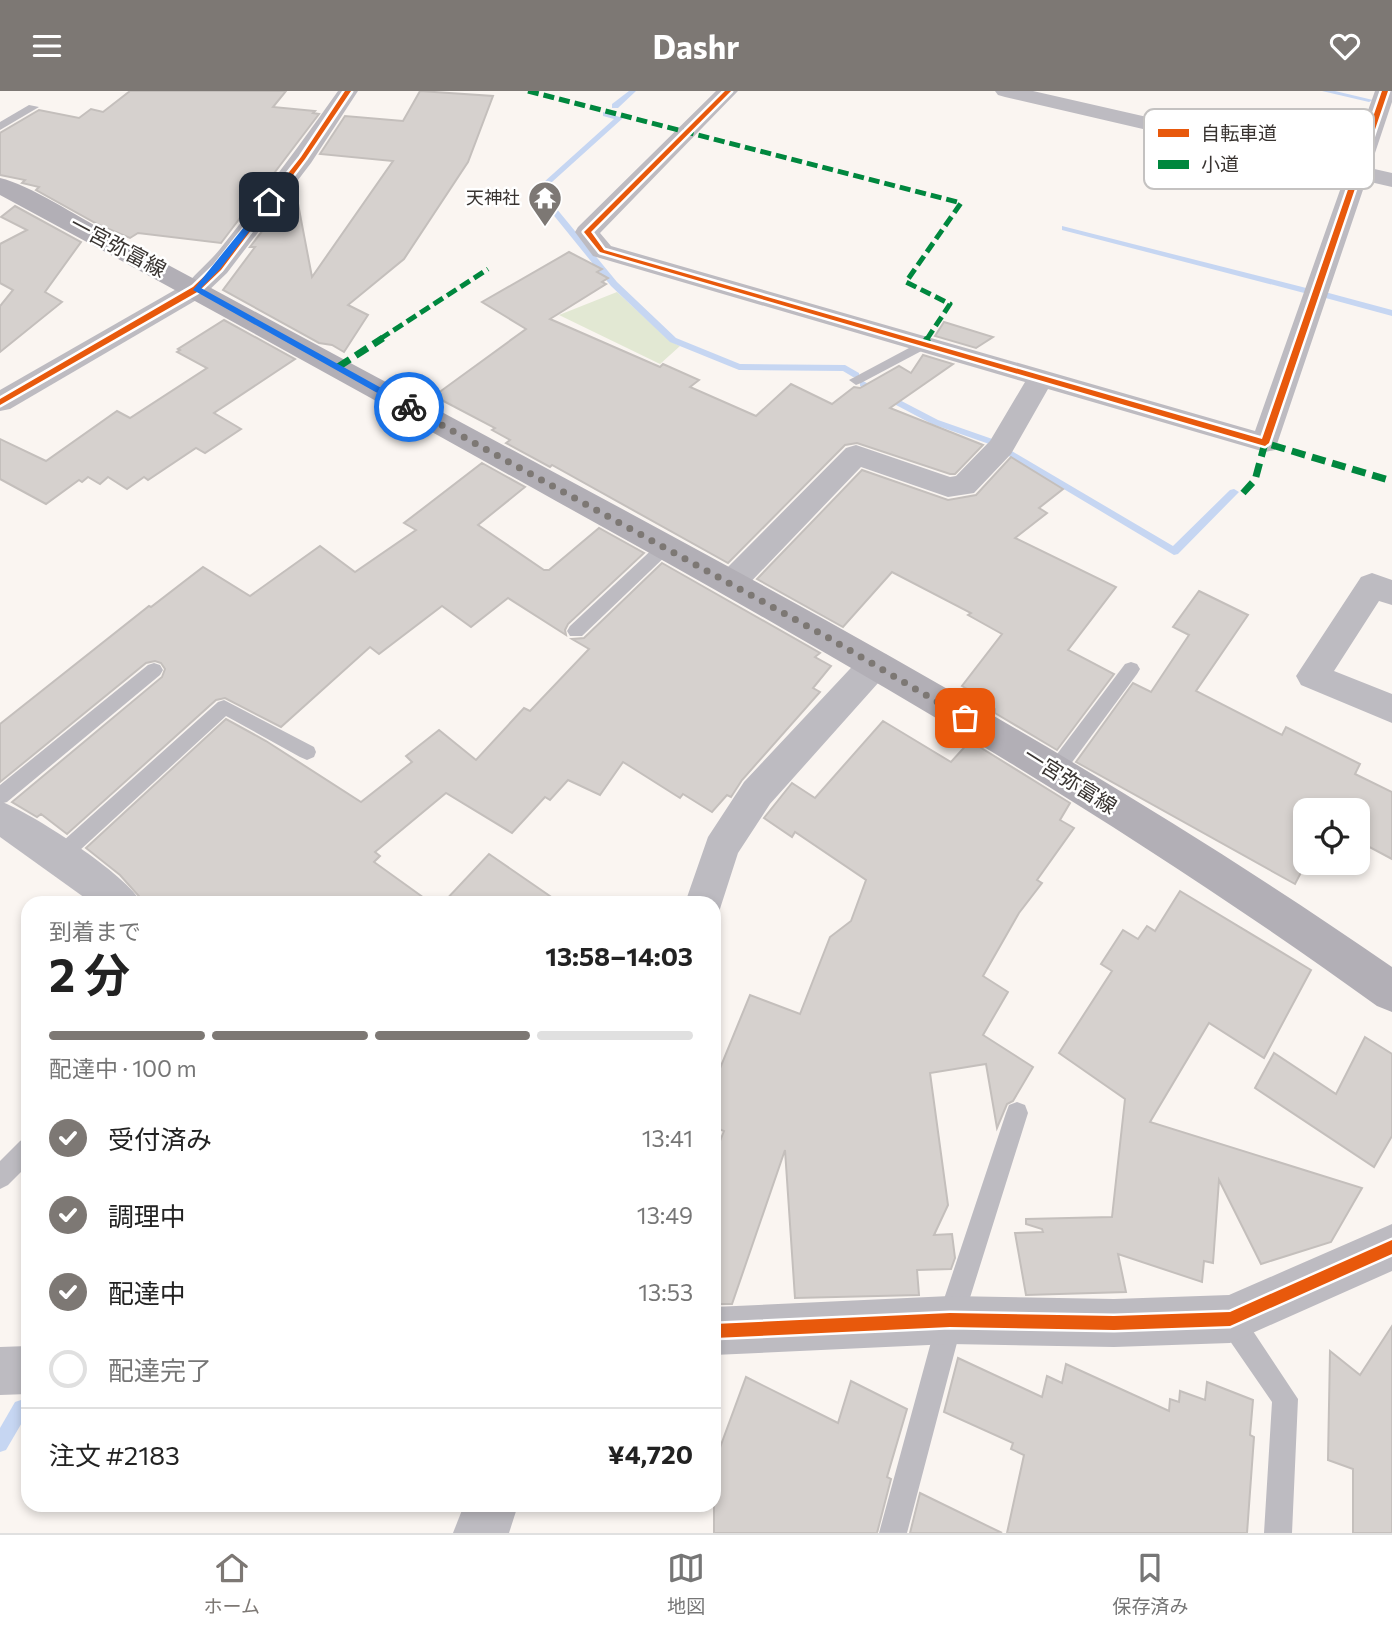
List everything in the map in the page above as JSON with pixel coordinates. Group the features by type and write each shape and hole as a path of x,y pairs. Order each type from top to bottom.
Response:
{"main road":[{"name":"一宮弥富線","path":"0,185 196,289 875,664 1055,771 1295,921 1392,992"}],"street":[{"path":"0,402 196,289 218,268 303,158 348,91"},
{"path":"728,91 587,232 602,251 1265,443 1351,189"},
{"path":"1004,91 1144,123"},
{"path":"1374,122 1385,91"},
{"path":"1374,175 1392,180"},
{"path":"731,583 856,455 948,487 964,486 1001,447 1041,378"},
{"path":"1392,593 1372,585 1313,676 1392,709"},
{"path":"706,896 721,848 757,793 875,664"},
{"path":"0,817 60,856 113,896"},
{"path":"721,1331 950,1320 1114,1323 1230,1319 1392,1247"},
{"path":"0,1371 21,1370"},
{"path":"481,1533 488,1512"}],"lane":[{"path":"0,127 33,107"},
{"path":"856,380 924,344"},
{"path":"576,631 666,547"},
{"path":"1055,771 1131,669"},
{"path":"0,796 154,670"},
{"path":"60,856 224,707 307,752"},
{"path":"892,1533 950,1320 1017,1113"},
{"path":"0,1177 21,1156"},
{"path":"1230,1319 1285,1399 1278,1533"}],"green space":[{"path":"617,292 670,341 680,346 660,364 559,315"}],"building":[{"path":"130,91 286,91 273,107 315,111 313,113 319,114 221,243 138,233 130,238 99,225 36,190 39,187 22,183 25,180 0,175 0,133 39,110 79,118 91,109 103,112"},
{"path":"420,91 493,96 468,162 404,259 348,305 368,315 344,352 332,345 319,343 223,290 255,247 250,247 295,188 312,277 393,161 320,154 345,116 403,121"},
{"path":"15,206 81,242 45,292 62,302 0,352 0,306 13,290 0,283 0,244 27,230 1,217"},
{"path":"569,252 602,269 597,272 608,278 602,282 606,284 550,319 660,367 663,364 699,380 690,387 756,416 791,384 832,404 854,387 860,388 899,366 911,373 923,355 953,364 890,408 983,445 955,474 950,474 857,443 845,445 728,563 552,465 550,467 506,443 510,440 492,430 495,428 434,396 526,329 482,302"},
{"path":"224,320 295,359 214,413 241,429 205,453 196,448 148,480 144,477 127,489 108,477 100,484 88,477 82,482 79,480 46,504 0,479 0,439 46,461 117,411 130,418 207,368 177,352 180,350 178,349"},
{"path":"944,322 993,337 976,348 935,336"},
{"path":"1011,457 1063,489 1039,508 1047,513 1015,538 1116,587 1068,650 1114,674 1057,750 995,713 995,709 979,700 981,697 962,686 1002,634 968,615 971,613 892,572 843,627 757,579 862,470 948,500 976,495"},
{"path":"482,463 525,487 478,525 544,570 549,570 599,528 644,553 568,624 566,635 508,598 471,627 442,606 379,654 370,647 281,727 225,698 216,700 67,834 41,814 37,817 12,802 162,677 165,669 161,663 155,661 146,663 0,782 0,724 149,606 203,567 250,596 320,546 355,572 416,530 404,523"},
{"path":"662,563 820,653 815,657 831,666 813,688 820,692 742,780 731,797 727,795 712,812 683,794 680,798 623,762 600,795 568,780 550,800 545,797 512,833 446,793 375,852 380,856 374,862 421,896 139,896 120,875 86,848 226,719 266,741 361,802 412,762 406,756 439,730 476,760 524,708 530,711 589,649 572,639 584,638"},
{"path":"1199,591 1248,615 1196,691 1282,735 1286,727 1360,764 1355,774 1392,792 1392,859 1370,847 1370,798 1293,798 1293,875 1300,875 1295,884 1076,762 1133,683 1151,692 1189,635 1173,627"},
{"path":"883,721 951,762 970,741 1070,803 1060,820 1074,828 1037,880 1042,883 1019,913 983,976 1008,992 983,1035 1033,1067 1013,1101 1007,1104 997,1128 986,1064 930,1073 948,1205 934,1235 952,1234 955,1258 951,1269 917,1270 919,1295 795,1298 785,1150 732,1304 721,1304 721,1138 724,1131 721,1130 721,1066 750,995 800,1014 830,937 851,921 866,880 795,832 792,837 764,818 792,783 815,798"},
{"path":"489,854 550,896 450,896"},
{"path":"1180,891 1311,970 1264,1058 1209,1023 1150,1122 1362,1188 1331,1242 1261,1264 1219,1180 1213,1263 1204,1261 1202,1282 1118,1254 1126,1292 1026,1295 1015,1233 1043,1232 1042,1229 1026,1224 1026,1219 1112,1217 1125,1099 1059,1053 1112,971 1101,964 1123,930 1138,939 1147,926 1155,931"},
{"path":"1365,1037 1392,1054 1392,1136 1374,1167 1255,1088 1274,1053 1336,1094"},
{"path":"1392,1326 1392,1533 1353,1533 1353,1469 1328,1460 1330,1351 1360,1375"},
{"path":"958,1358 1042,1397 1047,1376 1062,1383 1066,1364 1169,1411 1170,1399 1179,1402 1180,1391 1205,1400 1207,1382 1253,1400 1250,1435 1254,1437 1247,1533 1007,1533 1024,1455 1011,1449 1013,1443 944,1412"},
{"path":"746,1377 838,1423 851,1381 907,1409 887,1477 891,1479 877,1533 714,1533 714,1512 721,1512 721,1445"},
{"path":"920,1493 1002,1533 910,1533"}],"waterway":[{"path":"615,106 633,91"},
{"path":"1325,91 1369,100"},
{"path":"606,114 619,118 538,191 614,284 673,340 739,367 845,368 856,375"},
{"path":"1065,228 1311,292"},
{"path":"1325,295 1392,313"},
{"path":"863,384 935,422 995,443"},
{"path":"1010,453 1174,551 1234,492"},
{"path":"0,1444 21,1408"}],"marked path":[{"path":"528,91 961,203 906,282 950,304 924,344"},
{"path":"338,367 488,269"},
{"path":"1243,493 1255,480 1265,443 1392,481"}],"cycle path":[{"path":"0,402 196,289 218,268 303,158 348,91"},
{"path":"728,91 587,232 602,251 1265,443 1352,189"},
{"path":"1374,123 1385,91"},
{"path":"721,1331 950,1320 1114,1323 1230,1319 1392,1247"}],"way so far":[{"path":"409,407 827,637 965,718"}],"place":[{"name":"天神社","path":"545,228"}],"route":[{"path":"269,202 218,268 196,289 409,407"}]}
